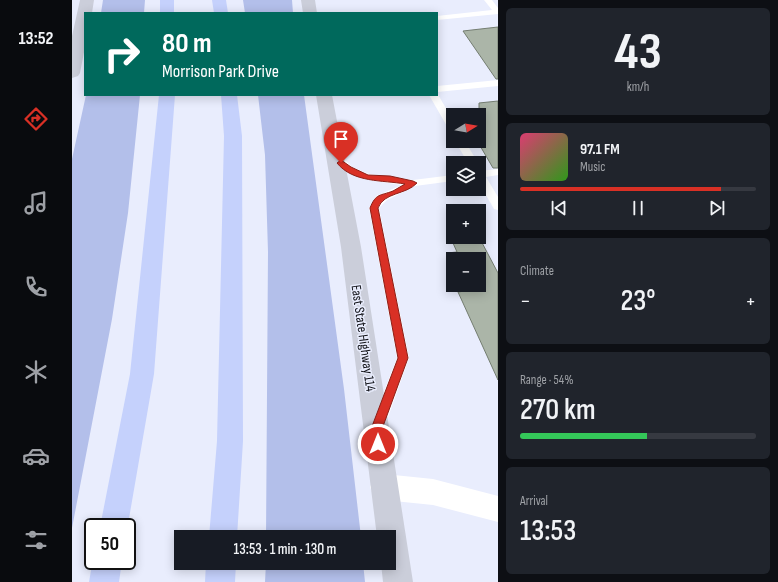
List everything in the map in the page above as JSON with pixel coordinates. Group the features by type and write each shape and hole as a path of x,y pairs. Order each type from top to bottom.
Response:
{"highway":[{"path":"167,0 167,12"},
{"path":"219,0 221,12"},
{"path":"116,518 142,374 167,96"},
{"path":"224,530 230,441 233,136 229,96"},
{"path":"104,582 106,570"},
{"path":"220,582 221,570"}],"main road":[{"path":"85,12 87,0"},
{"path":"308,0 310,12"},
{"path":"72,73 84,15"},
{"name":"East State Highway 114","path":"324,96 351,247 398,582"}],"street":[{"path":"384,487 433,492 498,509"}],"lane":[{"path":"438,18 497,12 488,0"},
{"path":"438,90 498,83"},
{"path":"435,96 446,116"},
{"path":"334,155 348,169 367,177 413,183 446,179"},
{"path":"486,173 498,172"},
{"path":"376,429 403,358 374,208 381,197 395,193 413,183"},
{"path":"486,186 498,206"}],"shaded area":[{"path":"103,0 145,0 144,12 101,12"},
{"path":"243,0 292,0 293,12 245,12"},
{"path":"86,96 140,96 128,213 112,319 72,528 72,159"},
{"path":"258,96 304,96 344,389 360,530 266,530 268,252 265,155"},
{"path":"266,570 364,570 365,582 265,582"}],"building":[{"path":"498,27 498,79 496,79 463,31"},
{"path":"498,101 498,168 493,168 481,148 486,148 486,108 479,108 479,103"},
{"path":"453,244 483,244 498,273 498,380 458,292 486,292 486,252 457,252"}],"route":[{"path":"341,163 357,174 367,177 413,183 395,193 381,197 374,208 403,358 376,429 378,444"}]}
